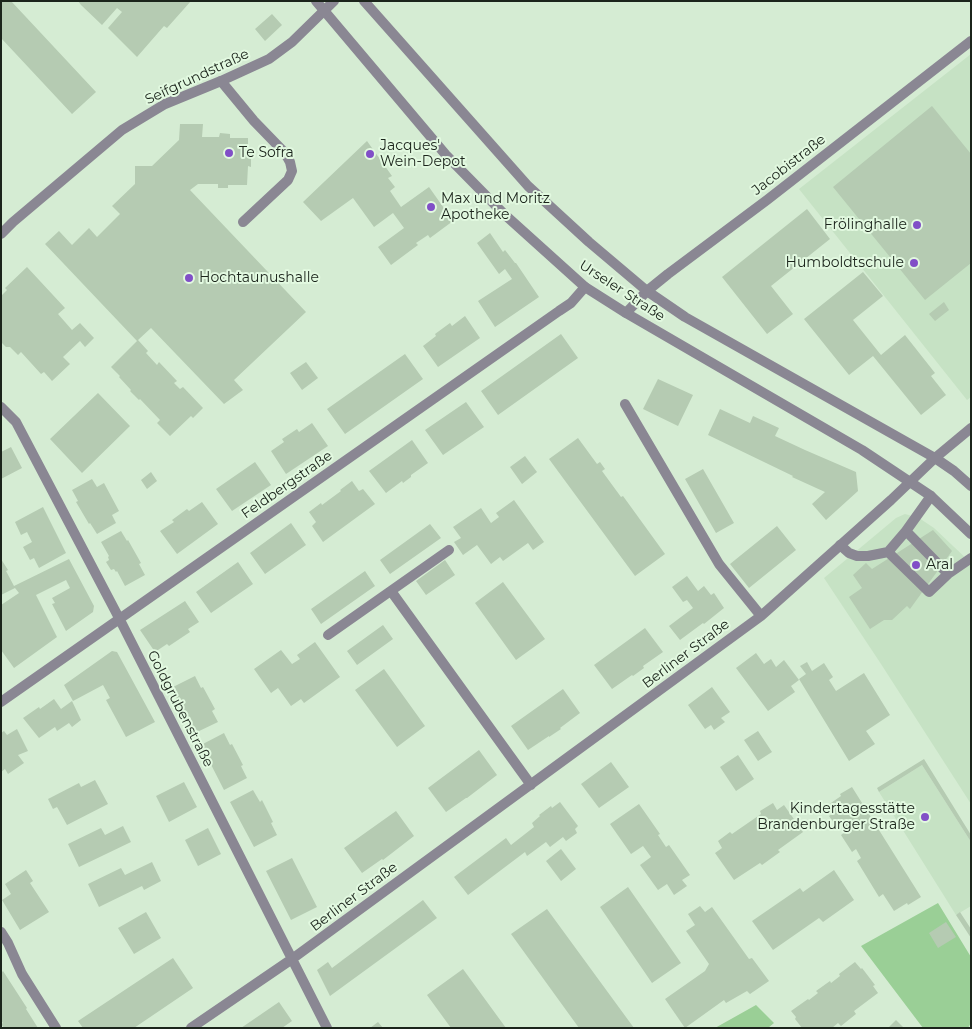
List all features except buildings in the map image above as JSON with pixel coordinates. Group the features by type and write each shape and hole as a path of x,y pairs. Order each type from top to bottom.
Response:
{"street":[{"name":"Urseler Straße","path":"316,1 446,154 504,214 585,287 626,313 862,450 931,496 971,534"},
{"name":"Seifgrundstraße","path":"1,234 122,130 165,104 269,59 292,42 334,1"},
{"name":"Urseler Straße","path":"364,1 528,186 589,242 647,291 685,317 935,458 971,486"},
{"name":"Jacobistraße","path":"626,313 647,291 971,42"},
{"path":"221,81 254,121 285,154 290,162 292,171 288,180 243,222"},
{"name":"Feldbergstraße","path":"1,702 560,311 585,287"},
{"path":"625,404 719,564 761,616"},
{"name":"Goldgrubenstraße","path":"1,407 16,422 119,618 326,1028"},
{"name":"Berliner Straße","path":"191,1028 292,959 761,616 891,500 935,458 971,428"},
{"path":"840,544 849,553 857,556 888,552 931,496"},
{"path":"906,531 948,574"},
{"path":"328,635 449,550"},
{"path":"888,552 929,592 948,574 971,558"},
{"path":"391,591 531,785"},
{"path":"1,932 22,974 56,1028"}],"shaded area":[{"name":"Humboldtschule","path":"971,54 971,397 967,400 799,189"},
{"path":"905,514 919,518 934,528 971,563 971,804 824,578 896,518"},
{"name":"Kindertagesstätte Brandenburger Straße","path":"922,765 971,842 971,906 956,915 879,792"}],"green space":[{"path":"938,903 971,957 971,1023 968,1028 923,1028 861,946"},
{"path":"756,1005 774,1023 768,1028 715,1028"}],"place":[{"name":"Te Sofra","path":"229,153"},
{"name":"Jacques' Wein-Depot","path":"370,154"},
{"name":"Max und Moritz Apotheke","path":"431,207"},
{"name":"Frölinghalle","path":"917,225"},
{"name":"Humboldtschule","path":"914,263"},
{"name":"Hochtaunushalle","path":"189,278"},
{"name":"Aral","path":"916,565"},
{"name":"Kindertagesstätte Brandenburger Straße","path":"925,817"}]}
